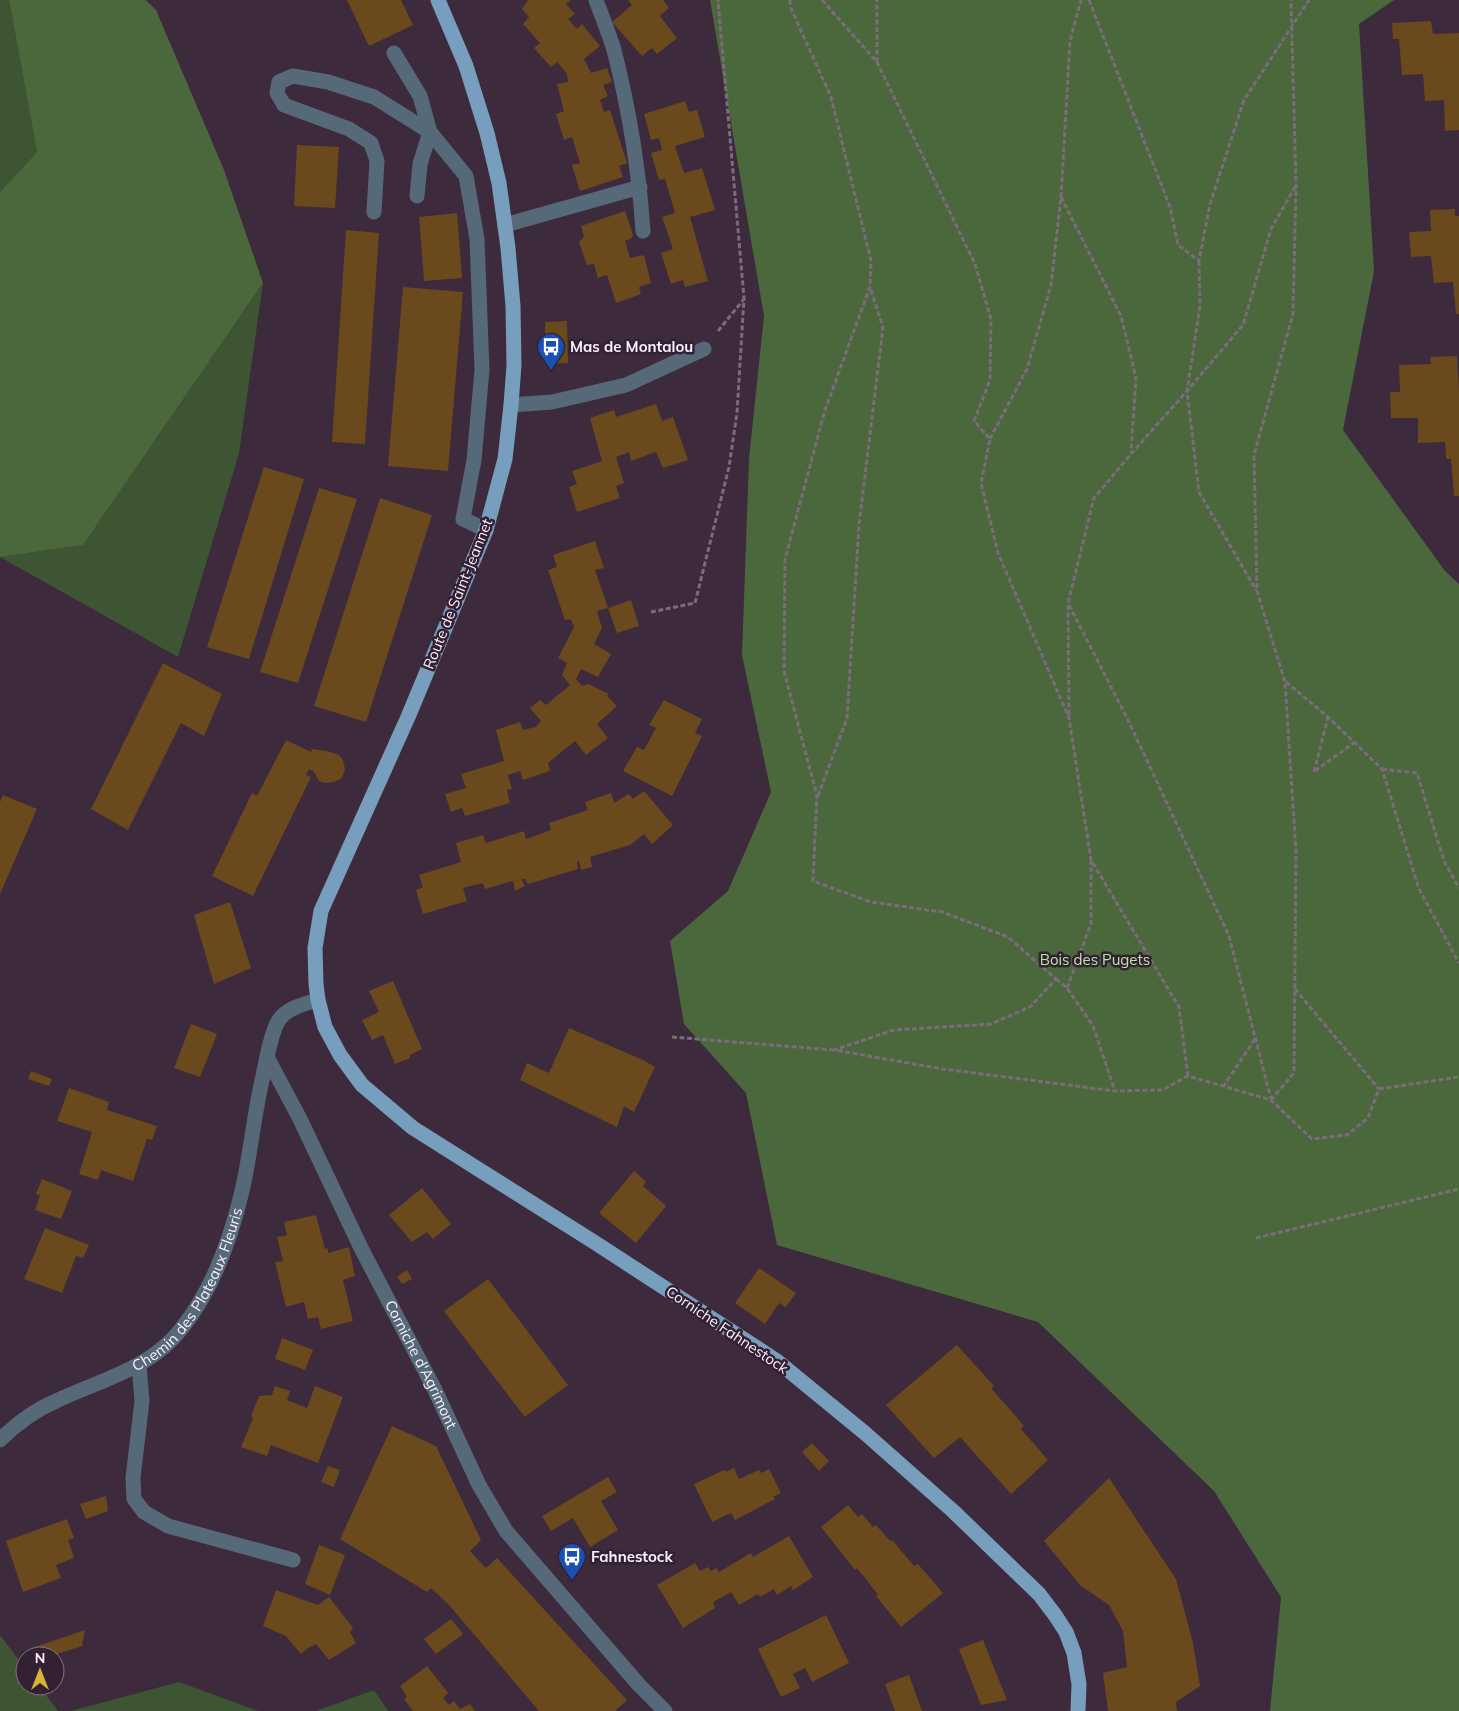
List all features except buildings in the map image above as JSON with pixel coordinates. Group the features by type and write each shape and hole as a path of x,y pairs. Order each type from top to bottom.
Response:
{"main road":[{"name":"Route de Saint-Jeannet","path":"318,1000 315,948 320,911 408,717 486,530 505,459 514,365 513,306 499,183 487,133 466,66 438,0"},
{"name":"Corniche Fahnestock","path":"318,1000 325,1027 340,1055 362,1085 385,1106 413,1128 594,1242 777,1361 866,1434 1008,1563 1039,1594 1066,1632 1078,1671 1078,1711"}],"street":[{"path":"596,0 613,49 628,118 640,187 643,231"},
{"path":"394,53 420,96 430,132 420,164 417,196"},
{"path":"374,212 377,161 371,143 349,129 284,105 277,93 279,82 293,76 328,82 374,97 430,132 466,176 477,239 482,370 474,460 463,519 486,530"},
{"path":"505,225 640,187"},
{"path":"511,405 552,402 626,385 704,348"},
{"path":"267,1057 279,1020 294,1008 318,1000"},
{"name":"Chemin des Plateaux Fleuris","path":"0,1440 17,1424 54,1401 108,1380 139,1365 162,1349 182,1329 199,1304 219,1264 231,1232 242,1190 267,1057"},
{"name":"Corniche d'Agrimont","path":"267,1057 300,1119 361,1248 435,1390 479,1485 506,1531 639,1685 657,1709"},
{"path":"139,1365 142,1401 133,1478 134,1499 144,1512 168,1526 293,1560"}],"path":[{"path":"651,612 695,604 729,467 737,413 744,298 718,0"},
{"path":"790,0 790,6 831,97 872,261 870,287 825,410 784,559 784,671 818,796"},
{"path":"822,0 877,62 976,264 991,320 990,380 974,421 990,439"},
{"path":"877,0 877,62"},
{"path":"1069,718 998,554 981,483 990,439 1027,369 1050,285 1060,197 1070,41 1081,0"},
{"path":"1089,0 1170,207 1178,244 1199,261"},
{"path":"1257,591 1254,455 1292,314 1296,185 1291,0"},
{"path":"1271,1100 1294,1073 1296,852 1285,682 1257,591 1199,492 1188,391 1200,306 1199,261 1210,204 1244,100 1310,0"},
{"path":"1067,988 1090,924 1090,860 1069,718 1068,604 1094,498 1188,391 1243,324 1271,229 1296,185"},
{"path":"1060,197 1121,316 1136,378 1131,454"},
{"path":"870,287 883,327 859,525 847,718 818,796 813,881 871,902 942,912 1008,937 1067,988 1094,1026 1115,1091"},
{"path":"704,348 744,298"},
{"path":"1068,604 1128,720 1229,936 1271,1100"},
{"path":"1285,682 1356,742 1382,769 1419,889 1459,963"},
{"path":"1328,717 1314,772 1356,742"},
{"path":"1382,769 1417,773 1444,861 1459,888"},
{"path":"1090,860 1179,1007 1188,1076"},
{"path":"834,1050 894,1030 991,1024 1030,1007 1056,979"},
{"path":"1295,989 1379,1089"},
{"path":"672,1037 834,1050 943,1069 1115,1091 1162,1090 1188,1076 1271,1100 1312,1139 1347,1135 1368,1118 1379,1089"},
{"path":"1223,1087 1255,1038"},
{"path":"1379,1089 1459,1077"},
{"path":"1256,1238 1459,1189"}],"green space":[{"path":"0,0 9,0 37,152 0,192"},
{"path":"9,0 146,0 156,10 224,170 263,283 83,545 0,557 0,192 37,152"},
{"name":"Bois des Pugets","path":"710,0 1394,0 1359,24 1374,271 1343,430 1445,571 1459,584 1459,1711 1270,1711 1281,1597 1214,1491 1038,1322 777,1245 746,1093 684,1024 670,941 728,891 771,792 742,655 749,459 764,316"},
{"path":"263,283 239,453 178,657 0,557 83,545"},
{"path":"0,1635 15,1655 15,1696 47,1696 58,1711 0,1711"},
{"path":"179,1682 258,1711 71,1711"},
{"path":"374,1690 388,1711 316,1711"}],"place":[{"name":"Mas de Montalou","path":"551,371"},
{"name":"Fahnestock","path":"572,1581"}]}
